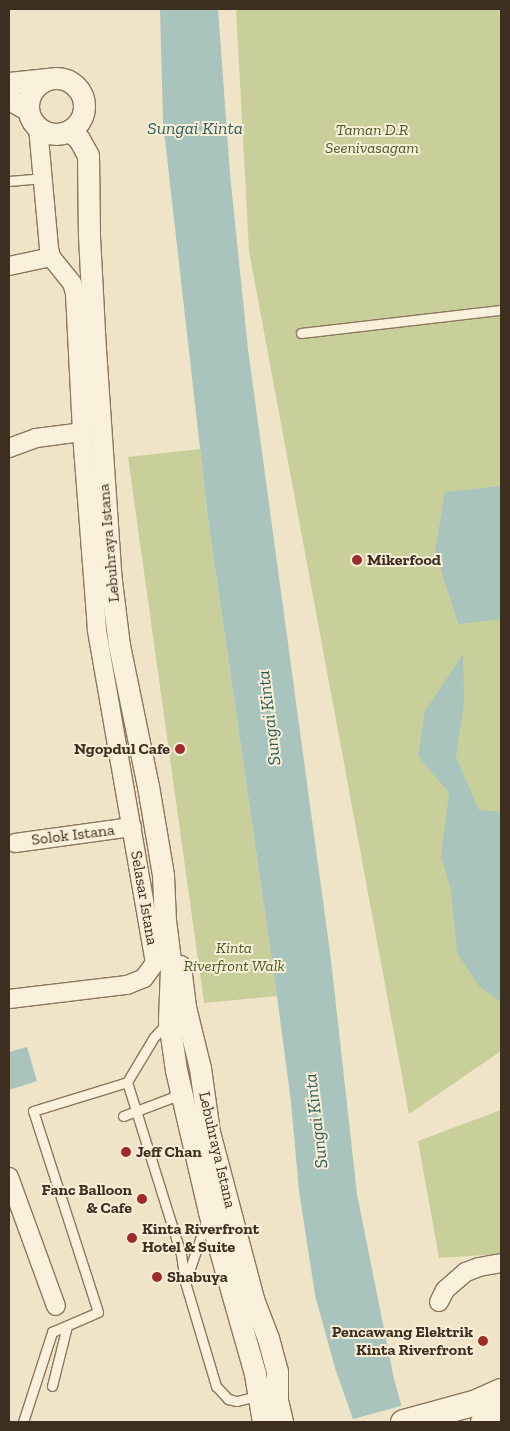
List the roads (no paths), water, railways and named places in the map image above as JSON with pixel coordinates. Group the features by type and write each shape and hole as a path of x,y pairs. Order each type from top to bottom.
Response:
{"main road":[{"path":"403,1422 476,1402 501,1391"},
{"path":"483,1422 501,1412"}],"street":[{"path":"9,83 49,79 67,80 75,84 84,99 85,108 78,126 70,131 54,135 9,99"},
{"path":"9,266 51,257 30,94 35,87 49,79"},
{"name":"Lebuhraya Istana","path":"85,108 96,148 90,207"},
{"name":"Lebuhraya Istana","path":"70,131 79,139 88,155 95,349 111,582 119,645 148,786 163,875 165,920 177,1014 200,1068 209,1132 252,1298 268,1338 277,1371 278,1400 282,1422"},
{"name":"Selasar Istana","path":"9,999 127,986 144,978 151,972 155,963 97,630 82,432 75,293 67,276 51,257"},
{"path":"9,448 36,438 82,432"},
{"name":"Solok Istana","path":"15,842 132,827"},
{"path":"177,1014 187,1069 180,1090"},
{"name":"Lebuhraya Istana","path":"180,1090 209,1212 249,1350 263,1422"},
{"path":"9,1178 56,1306"},
{"path":"440,1302 450,1285 466,1272 479,1267 501,1263"},
{"path":"252,1298 262,1358 263,1384 257,1396"}],"lane":[{"path":"9,181 42,178"},
{"path":"300,333 501,310"},
{"path":"23,1422 52,1332 98,1312 33,1111 128,1082 154,1037 177,1014"},
{"path":"128,1082 181,1254 185,1282 216,1386 228,1399 237,1401 257,1396"},
{"path":"123,1116 171,1098 180,1090"},
{"path":"185,1282 209,1212"},
{"path":"52,1386 67,1326"}],"water":[{"name":"Sungai Kinta","path":"160,9 218,9 230,174 248,349 331,960 357,1194 394,1379 406,1422 354,1422 335,1368 315,1295 299,1191 291,1102 277,996 208,519 163,122"},
{"path":"501,486 501,619 458,624 435,551 445,492"},
{"path":"463,654 464,703 456,757 479,810 501,812 501,1002 479,986 457,953 451,891 441,855 449,793 418,756 425,711"},
{"path":"27,1047 37,1081 9,1090 9,1052"}],"place":[{"name":"Mikerfood","path":"357,560"},
{"name":"Ngopdul Cafe","path":"180,749"},
{"name":"Jeff Chan","path":"126,1152"},
{"name":"Fanc Balloon & Cafe","path":"142,1199"},
{"name":"Kinta Riverfront Hotel & Suite","path":"132,1238"},
{"name":"Shabuya","path":"157,1277"},
{"name":"Pencawang Elektrik Kinta Riverfront","path":"483,1341"}],"park label":[{"name":"Taman D.R Seenivasagam","path":"372,139"},
{"name":"Kinta Riverfront Walk","path":"234,957"}]}
